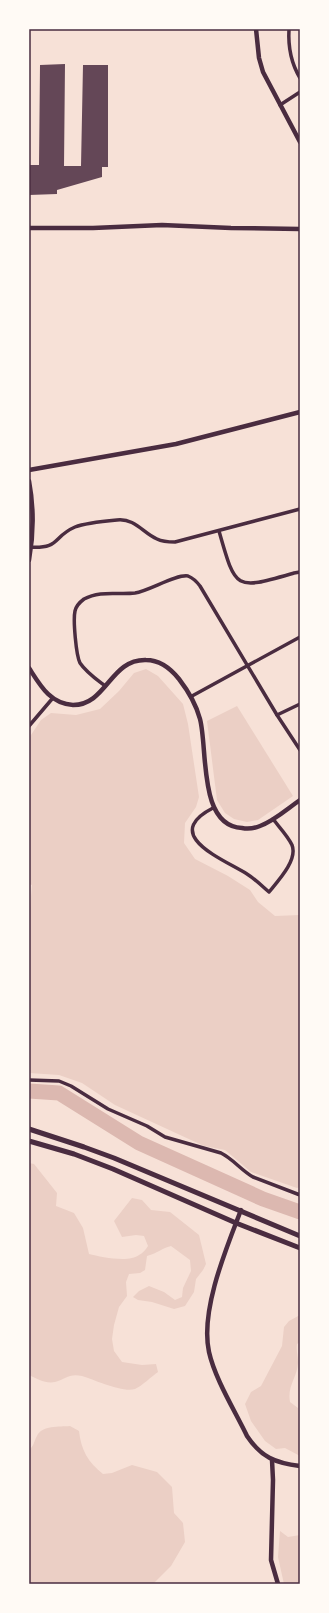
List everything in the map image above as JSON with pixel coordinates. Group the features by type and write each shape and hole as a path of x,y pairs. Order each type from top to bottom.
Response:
{"main road":[{"path":"29,1129 84,1147 241,1210 300,1236"},
{"path":"29,1141 74,1154 114,1169 300,1248"}],"street":[{"path":"256,29 259,58 263,72 300,142"},
{"path":"289,29 288,42 292,58 300,78"},
{"path":"280,105 300,92"},
{"path":"29,228 93,228 162,225 300,229"},
{"path":"29,470 176,444 300,412"},
{"path":"29,481 34,512 29,560"},
{"path":"30,547 46,547 53,544 76,526 118,520 126,520 134,523 157,539 167,542 175,542 300,509"},
{"path":"219,531 229,568 239,581 248,584 257,584 300,572"},
{"path":"104,686 80,662 77,653 74,612 78,604 84,599 98,594 137,593 188,576 195,580 200,586 277,715 300,750"},
{"path":"192,696 300,637"},
{"path":"29,668 52,699 69,705 80,705 91,700 121,668 126,665 140,660 159,662 169,668 192,696 200,720 210,796 213,808 219,817 235,828 259,827 300,800"},
{"path":"29,726 52,699"},
{"path":"277,715 300,704"},
{"path":"213,808 198,817 194,823 193,830 195,840 202,848 249,875 269,892 286,871 293,853 289,840 273,819"},
{"path":"29,1080 59,1081 71,1086 108,1109 147,1126 165,1136 222,1153 230,1157 253,1177 300,1195"},
{"path":"241,1210 217,1280 210,1306 207,1324 207,1340 216,1372 253,1446 272,1460 300,1466"},
{"path":"272,1460 273,1480 270,1560 278,1584"}],"shaded area":[{"path":"146,669 158,676 183,704 188,724 199,797 196,807 185,823 184,843 195,859 228,876 250,890 258,902 275,916 300,915 300,1187 297,1188 251,1172 225,1150 204,1146 115,1105 82,1083 59,1075 29,1073 29,919 32,885 29,884 29,738 41,720 51,713 76,715 100,709 119,691 134,673"},
{"path":"237,706 293,796 258,820 247,822 234,819 225,813 217,800 207,721"},
{"path":"29,1163 34,1164 57,1193 56,1206 74,1213 83,1228 89,1254 115,1259 129,1259 143,1252 148,1246 144,1236 136,1235 122,1237 114,1221 132,1198 142,1200 151,1210 170,1212 199,1235 206,1264 196,1279 194,1292 185,1306 174,1309 152,1302 138,1300 133,1297 139,1291 149,1286 164,1292 175,1300 182,1297 183,1288 191,1271 190,1260 171,1246 147,1256 145,1270 140,1273 129,1274 126,1282 127,1296 119,1307 114,1325 112,1339 114,1351 122,1362 142,1365 156,1364 158,1372 135,1389 130,1390 116,1388 78,1375 55,1382 48,1382 29,1375"},
{"path":"300,1315 300,1342 297,1344 298,1363 289,1396 290,1402 298,1408 300,1456 285,1448 276,1449 265,1441 251,1421 245,1404 251,1392 261,1386 282,1346 284,1327 289,1321"},
{"path":"70,1426 79,1431 81,1444 86,1455 93,1465 103,1474 112,1473 132,1465 157,1472 172,1487 174,1513 183,1523 185,1542 171,1566 153,1584 29,1584 29,1450 39,1432 51,1427"},
{"path":"280,1531 288,1537 300,1535 300,1584 284,1584 278,1557"}],"building":[{"path":"65,64 64,166 81,166 83,65 108,65 108,167 102,167 102,177 57,190 57,194 29,195 29,165 39,165 40,65"}],"waterway":[{"path":"29,1091 59,1093 139,1143 263,1199 300,1212"}]}
